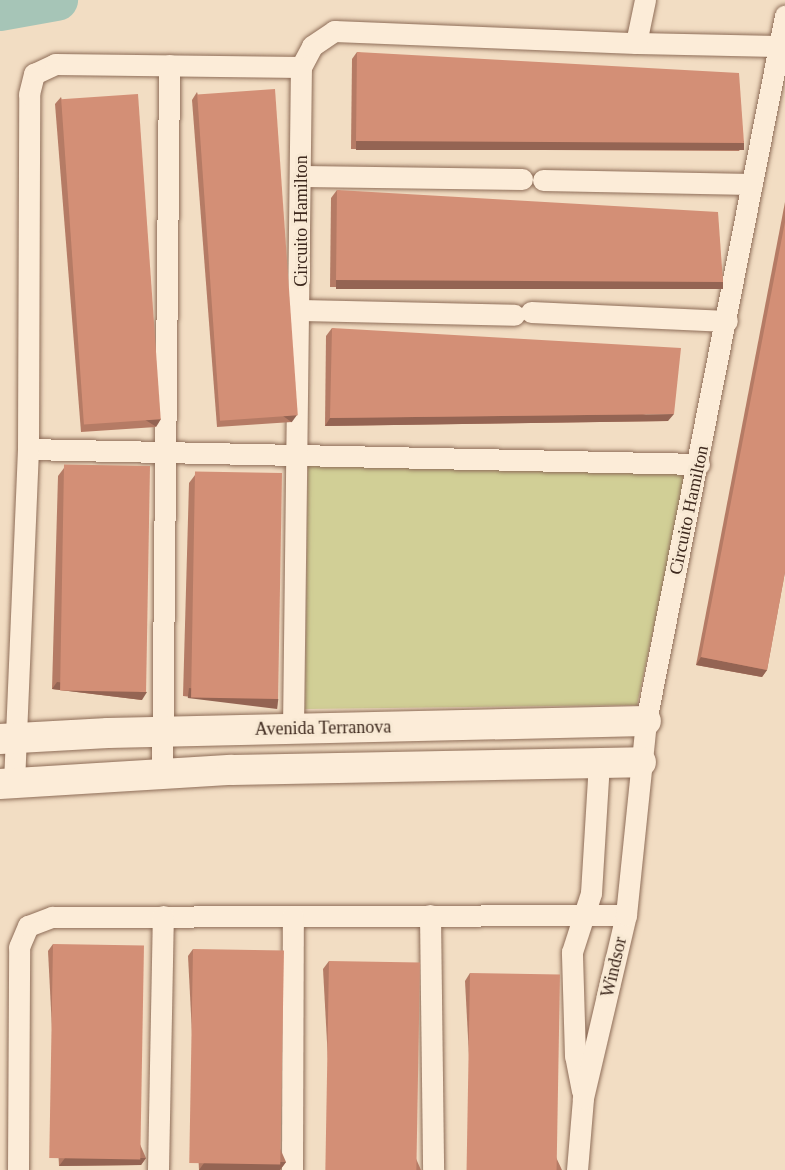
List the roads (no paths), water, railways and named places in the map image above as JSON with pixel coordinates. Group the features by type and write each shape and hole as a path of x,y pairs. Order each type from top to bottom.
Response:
{"street":[{"path":"636,43 645,0"},
{"name":"Circuito Hamilton","path":"641,762 646,721 699,464 785,16"},
{"path":"641,762 162,774 7,783 7,739 28,449 29,94 34,74 55,64 301,67 312,46 334,32 778,46"},
{"path":"162,774 169,64"},
{"name":"Circuito Hamilton","path":"293,728 301,310 301,67"},
{"path":"302,176 522,179"},
{"path":"543,180 752,184"},
{"path":"301,310 727,321"},
{"path":"28,449 699,464"},
{"name":"Avenida Terranova","path":"7,739 293,728 646,721"},
{"name":"Windsor","path":"577,1170 583,1098 626,915 641,762"},
{"path":"583,1098 575,1056 572,952 591,893 599,764"},
{"path":"430,915 433,1170"},
{"path":"18,1170 19,947 28,926 52,917 626,915"},
{"path":"158,1170 163,916"},
{"path":"292,1170 293,916"}],"waterway":[{"path":"0,10 57,0"}]}
